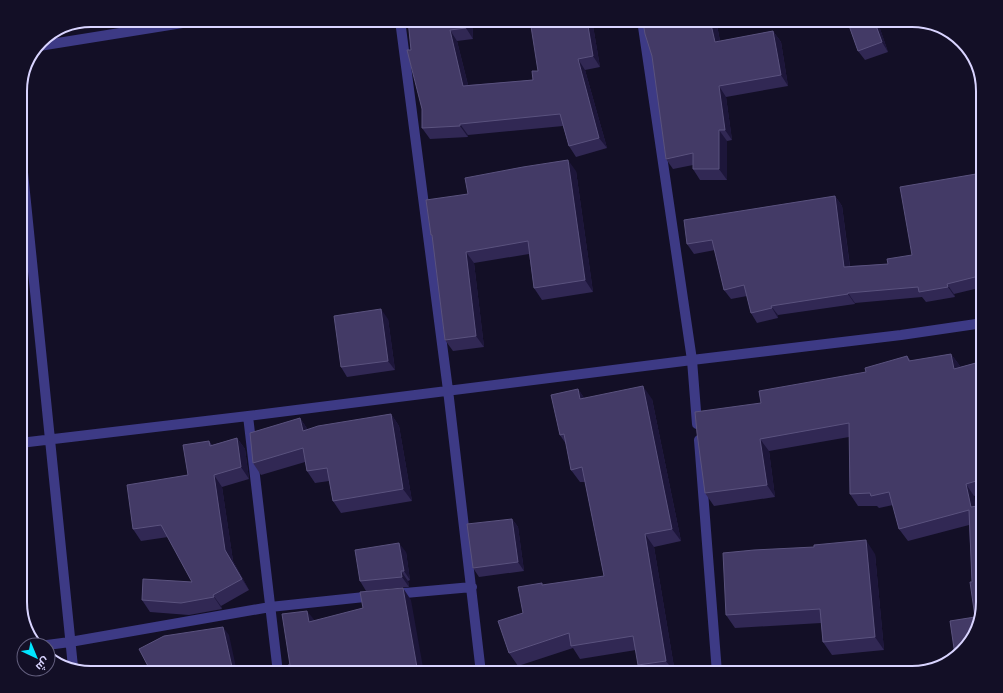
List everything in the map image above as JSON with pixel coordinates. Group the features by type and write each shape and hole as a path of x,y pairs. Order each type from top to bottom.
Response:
{"street":[{"path":"47,45 157,27"},
{"path":"401,27 448,390 480,666"},
{"path":"643,27 692,360 715,666"},
{"path":"27,212 72,664"},
{"path":"27,442 900,335 976,324"},
{"path":"248,416 277,666"},
{"path":"56,644 270,606 472,587"}],"building":[{"path":"409,27 466,27 450,30 463,86 533,80 532,71 538,71 531,27 588,27 593,56 578,59 599,138 569,146 560,114 460,124 460,126 422,128 422,109 407,50 411,50"},
{"path":"644,27 712,27 715,42 773,31 781,75 719,86 725,130 719,130 719,169 693,169 693,153 666,159 652,56"},
{"path":"849,27 877,27 882,42 858,51"},
{"path":"568,160 585,280 534,288 528,241 466,252 476,336 445,340 432,235 426,200 468,194 465,178"},
{"path":"976,174 976,277 947,284 948,287 919,292 918,287 848,293 771,306 772,308 751,313 744,285 724,290 712,240 687,244 684,220 835,196 844,267 888,264 887,259 912,255 900,187"},
{"path":"381,309 388,361 341,367 334,316"},
{"path":"951,354 954,369 976,363 976,481 966,484 971,507 976,506 975,616 970,582 972,582 969,510 899,529 889,492 871,496 870,493 850,494 849,423 760,439 767,485 705,493 695,412 761,403 759,391 866,372 865,368 907,356 909,361"},
{"path":"643,386 672,529 645,534 666,661 638,665 633,636 571,646 569,633 509,653 498,621 523,613 518,587 604,576 582,467 571,470 564,434 560,435 551,395 578,389 580,399"},
{"path":"391,414 403,489 333,501 327,468 307,471 303,448 253,463 250,433 300,418 303,431 318,426"},
{"path":"237,438 241,467 214,475 225,550 242,579 213,595 214,597 181,603 142,600 143,579 192,582 161,525 133,529 127,485 188,475 183,445 209,441 210,446"},
{"path":"512,519 518,562 473,568 467,524"},
{"path":"866,540 875,637 823,642 820,609 726,615 723,553 814,547 814,545"},
{"path":"399,543 404,571 401,571 402,577 360,581 355,550"},
{"path":"403,588 417,666 288,666 290,665 282,614 307,611 309,622 363,608 360,592"},
{"path":"974,617 965,638 954,650 950,621"},
{"path":"223,627 232,666 148,666 139,649 164,636"}]}
